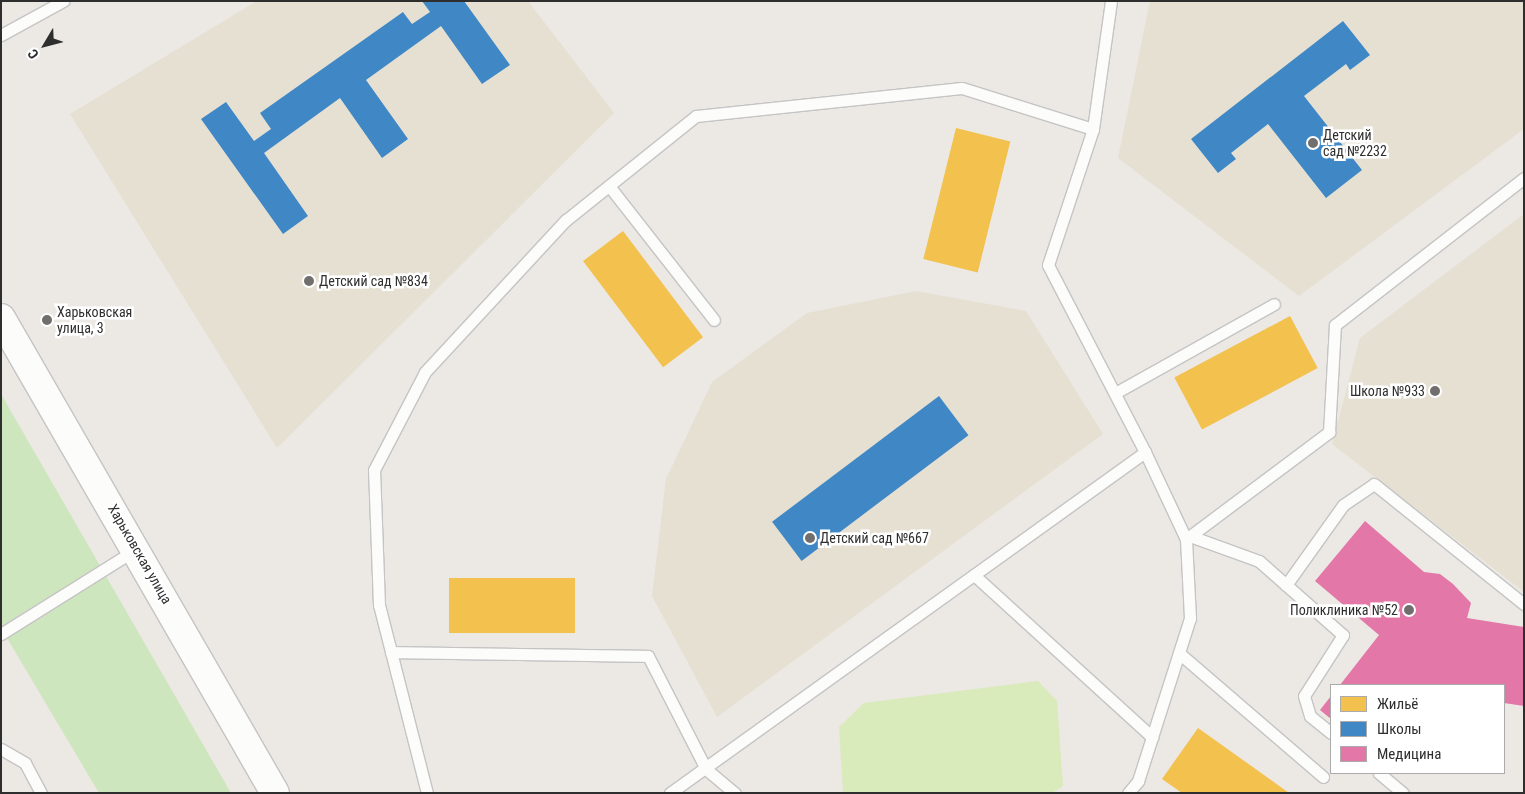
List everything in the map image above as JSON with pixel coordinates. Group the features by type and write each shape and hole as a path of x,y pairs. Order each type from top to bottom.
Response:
{"street":[{"name":"Харьковская улица","path":"1,318 138,548 275,793"}],"lane":[{"path":"1,35 63,1"},
{"path":"1111,1 1093,129 1048,265 1188,538 1190,618 1138,781 1128,793"},
{"path":"427,793 379,605 374,470 425,372 566,220 696,116 962,88 1093,129"},
{"path":"1188,538 1329,432 1336,325 1524,178"},
{"path":"609,186 714,320"},
{"path":"1115,393 1274,304"},
{"path":"670,793 1145,452"},
{"path":"1286,585 1343,505 1374,484 1524,604"},
{"path":"1188,538 1259,561 1343,635 1304,696 1310,716 1330,732"},
{"path":"1,634 138,548"},
{"path":"974,575 1152,737"},
{"path":"391,652 648,656 706,769 735,793"},
{"path":"1179,653 1323,776"},
{"path":"1,748 25,763 42,793"},
{"path":"1380,774 1403,793"}],"shaded area":[{"name":"Детский сад №834","path":"257,1 528,1 614,113 277,448 70,114"},
{"name":"Детский сад №2232","path":"1150,1 1524,1 1524,129 1299,296 1118,158"},
{"name":"Школа №933","path":"1524,214 1524,592 1332,444 1360,338"},
{"name":"Детский сад №667","path":"916,291 1026,311 1103,434 717,717 652,596 666,479 712,382 807,313"}],"green space":[{"path":"1,394 231,793 99,793 1,628"},
{"path":"1038,681 1057,701 1063,786 1052,793 843,792 839,727 864,703"}],"building: Жильё":[{"path":"956,128 1010,142 978,273 923,259"},
{"path":"623,231 703,337 663,367 583,261"},
{"path":"1290,316 1318,368 1202,430 1174,378"},
{"path":"449,578 575,578 575,633 449,633"},
{"path":"1198,728 1289,793 1182,793 1162,779"}],"building: Школы":[{"path":"422,1 464,1 510,65 482,84 441,26 366,80 408,139 382,158 340,98 264,153 308,216 283,234 201,119 226,102 254,141 271,129 260,113 403,12 412,24 430,12"},
{"path":"1343,21 1370,55 1350,70 1346,64 1304,96 1362,170 1326,198 1268,124 1231,153 1236,159 1218,173 1191,139"},
{"path":"939,396 968,435 802,561 772,522"}],"building: Медицина":[{"name":"Поликлиника №52","path":"1365,521 1424,572 1440,574 1453,584 1471,603 1467,618 1524,627 1524,706 1505,703 1505,684 1341,684 1379,635 1315,581"},
{"path":"1330,697 1330,718 1320,710"}],"place":[{"name":"Детский сад №2232","path":"1313,143"},
{"name":"Детский сад №834","path":"309,281"},
{"name":"Харьковская улица, 3","path":"47,320"},
{"name":"Школа №933","path":"1435,391"},
{"name":"Детский сад №667","path":"810,538"},
{"name":"Поликлиника №52","path":"1409,610"}]}
